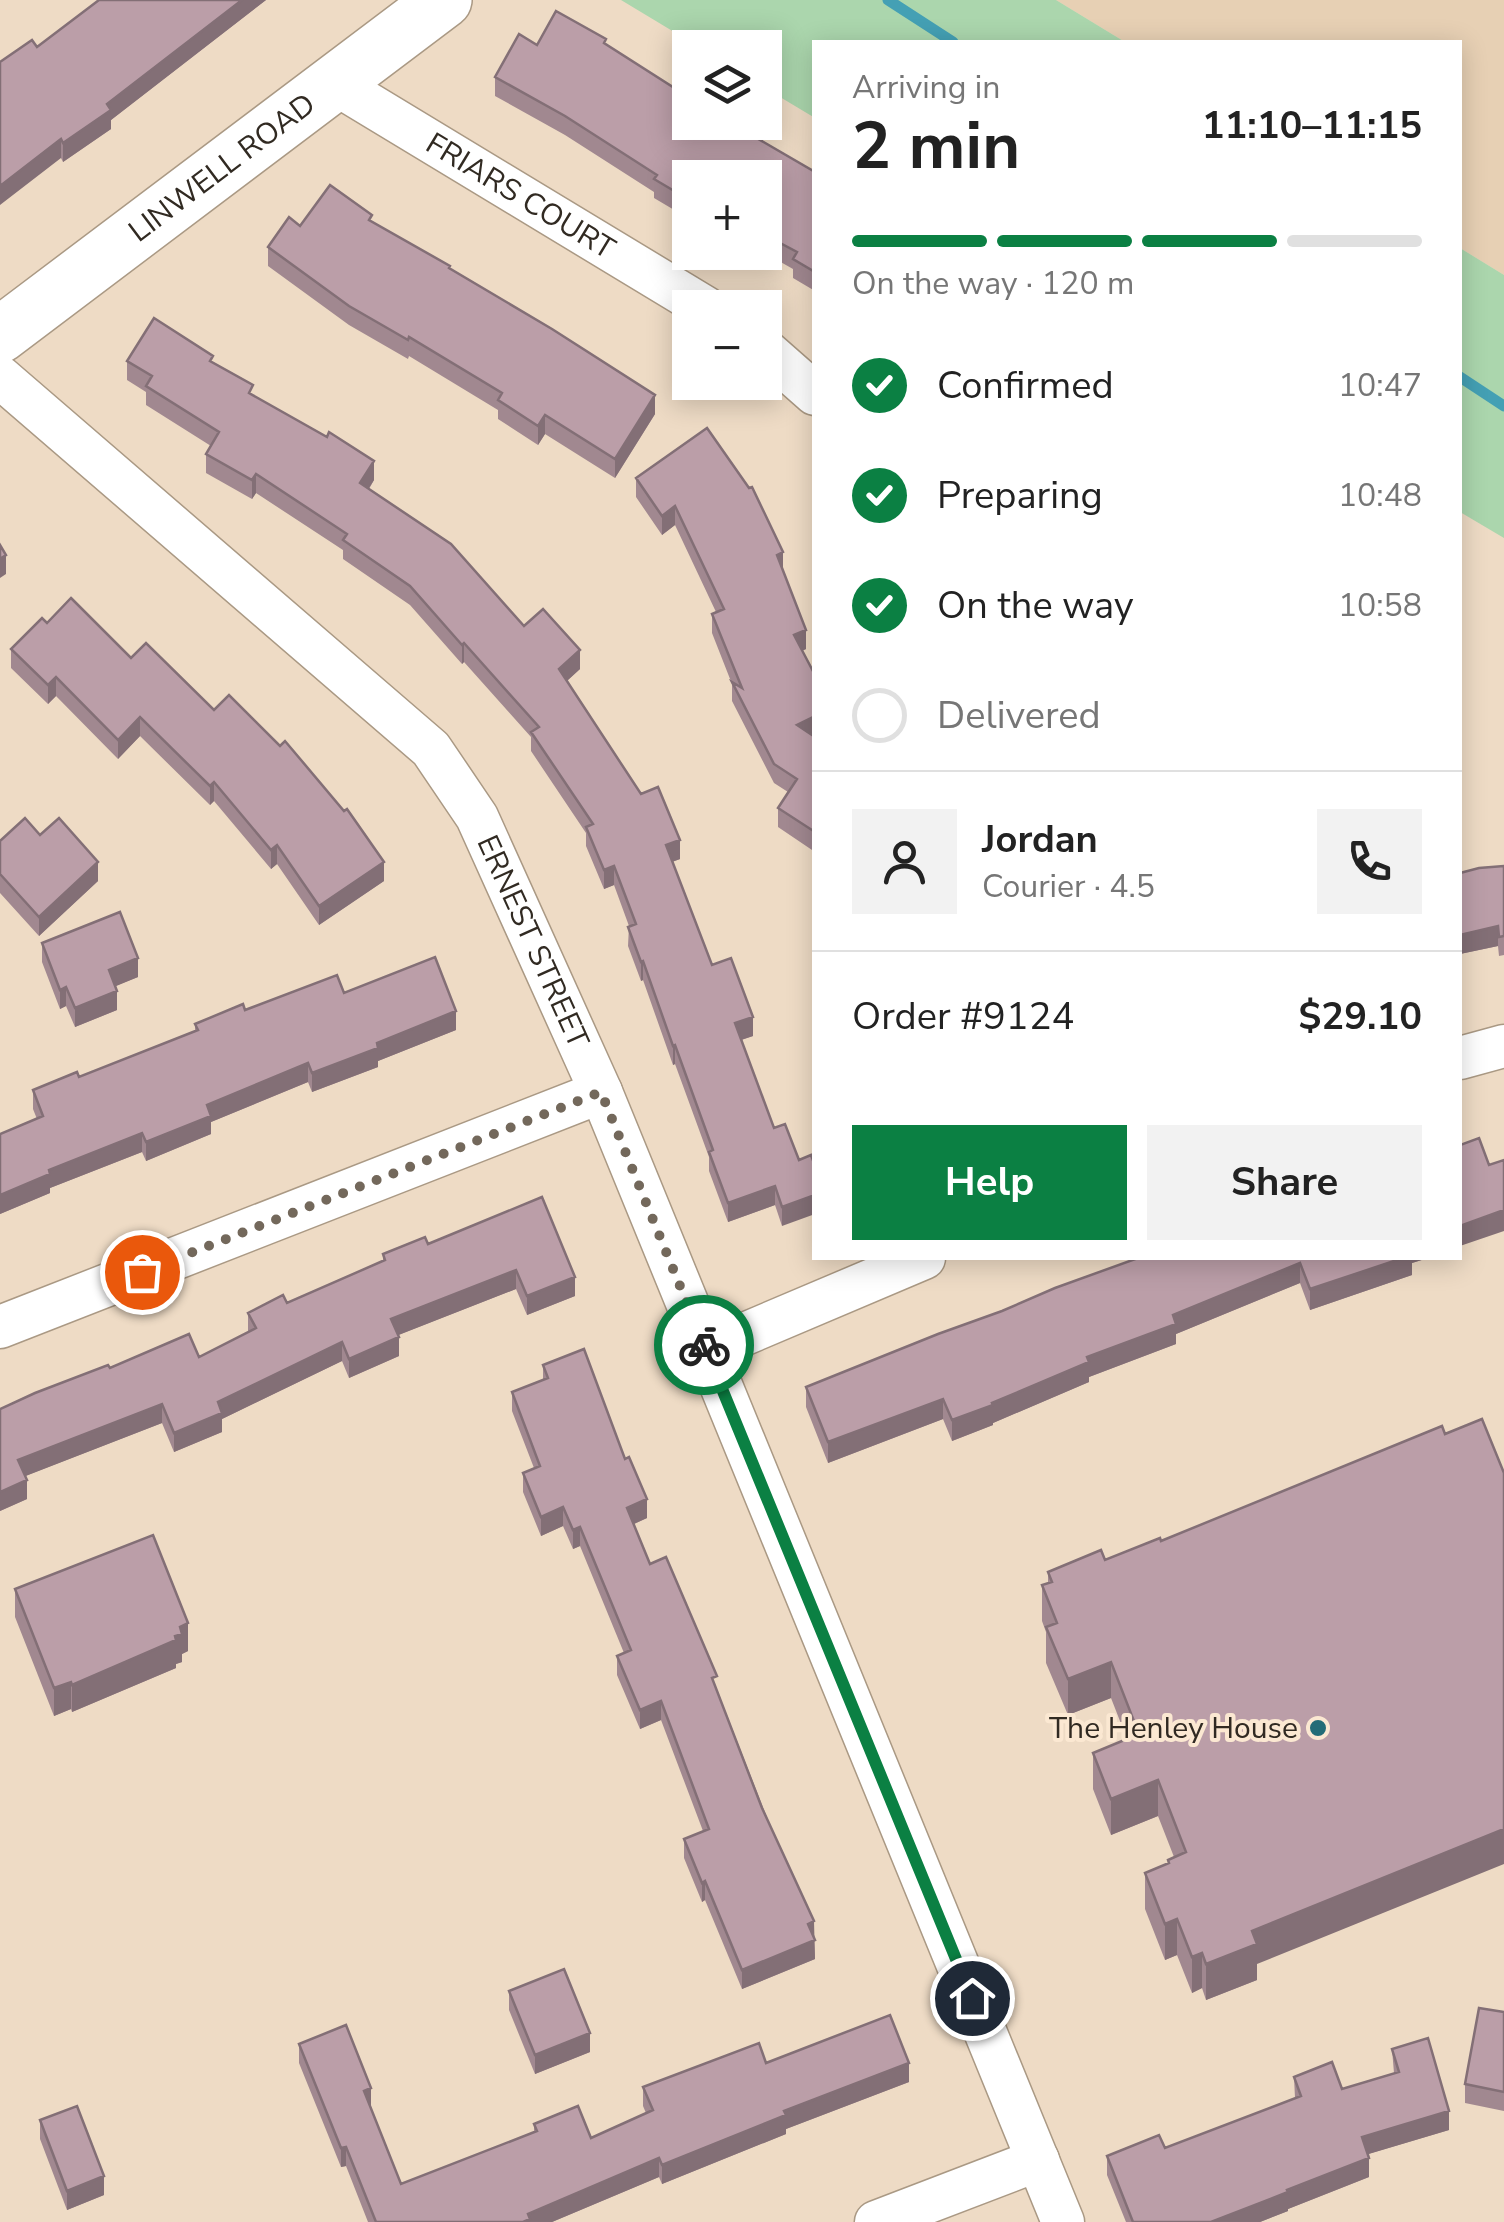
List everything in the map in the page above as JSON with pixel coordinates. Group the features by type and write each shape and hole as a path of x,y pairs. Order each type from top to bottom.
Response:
{"main road":[{"name":"LINWELL ROAD","path":"0,335 444,0"}],"street":[{"name":"FRIARS COURT","path":"334,83 676,290"},
{"path":"782,365 812,391"},
{"name":"ERNEST STREET","path":"0,377 431,749 477,816 601,1092 1063,2222"},
{"path":"1462,1057 1504,1046"},
{"path":"0,1327 601,1092"},
{"path":"707,1350 919,1260"},
{"path":"876,2222 1038,2160"}],"shaded area":[{"path":"1056,0 1504,0 1504,275 1462,249 1462,40 1122,40"}],"green space":[{"path":"621,0 1056,0 1122,40 812,40 812,116 782,98 782,30 672,31"},
{"path":"1462,249 1504,275 1504,538 1462,513"}],"building":[{"path":"99,0 242,0 107,104 111,110 63,143 61,139 0,186 0,62 32,40 37,47"},
{"path":"556,11 606,39 604,43 672,86 672,140 760,140 812,170 812,270 793,259 797,252 782,244 782,160 672,160 672,190 654,179 657,175 565,116 495,77 519,34 537,45"},
{"path":"330,185 372,215 369,220 450,266 655,395 615,459 545,415 538,426 498,400 502,393 349,306 268,247 289,217 300,226"},
{"path":"154,318 213,356 210,361 253,385 249,393 327,437 329,432 374,461 360,483 451,544 524,626 543,609 580,650 559,669 641,794 658,787 680,840 666,845 712,965 731,958 753,1017 735,1023 774,1128 785,1124 799,1160 811,1155 812,1196 782,1207 775,1186 728,1203 675,1045 628,927 636,924 614,866 604,870 586,827 593,824 531,732 539,727 410,586 343,540 347,534 256,474 252,480 206,454 219,432 146,386 152,376 127,361"},
{"path":"707,428 752,487 783,552 777,555 806,630 794,635 812,669 812,718 797,725 812,735 812,830 778,808 797,779 774,764 732,682 742,688 712,614 724,609 675,506 662,516 636,478"},
{"path":"71,598 131,658 146,643 214,710 229,695 280,746 285,741 344,811 347,809 384,862 319,906 277,845 271,850 214,782 210,786 140,717 118,740 56,677 48,685 11,649 42,618 47,623"},
{"path":"25,818 40,835 59,818 98,862 39,917 0,874 0,841"},
{"path":"1504,866 1504,936 1499,937 1498,926 1462,935 1462,872"},
{"path":"120,912 138,958 109,970 117,991 75,1008 66,987 60,990 42,943"},
{"path":"435,957 456,1011 377,1043 378,1048 312,1073 308,1063 207,1105 211,1116 146,1142 142,1133 49,1170 50,1174 0,1195 0,1134 43,1116 33,1090 77,1072 79,1077 198,1030 195,1024 243,1004 245,1010 337,975 344,993"},
{"path":"1479,1138 1489,1165 1504,1160 1504,1210 1462,1225 1462,1144"},
{"path":"542,1197 575,1277 527,1296 516,1270 391,1319 399,1337 349,1359 342,1342 218,1402 222,1413 174,1433 162,1404 18,1460 27,1480 0,1492 0,1409 189,1334 199,1357 256,1328 248,1313 283,1295 287,1303 385,1260 383,1254 425,1237 428,1244"},
{"path":"1132,1260 1397,1260 1310,1289 1300,1263 1173,1315 1176,1324 1087,1357 1089,1362 993,1405 952,1420 943,1399 828,1442 806,1387"},
{"path":"584,1349 625,1459 629,1457 647,1499 627,1508 650,1564 666,1557 717,1676 712,1678 762,1808 814,1921 808,1924 815,1940 742,1970 684,1839 709,1829 661,1701 640,1710 617,1656 631,1650 580,1527 573,1530 563,1507 541,1517 523,1473 540,1466 512,1392 548,1378 543,1365"},
{"name":"The Henley House","path":"1482,1419 1504,1473 1504,1829 1252,1931 1257,1944 1206,1964 1202,1953 1192,1957 1177,1919 1165,1924 1145,1873 1186,1852 1158,1780 1111,1799 1093,1753 1139,1734 1111,1662 1068,1679 1046,1627 1057,1623 1042,1585 1052,1582 1048,1572 1101,1550 1105,1560 1160,1538 1161,1541 1442,1426 1445,1434"},
{"path":"153,1535 188,1623 180,1627 182,1634 72,1685 71,1682 54,1688 15,1589"},
{"path":"564,1969 590,2033 535,2055 509,1991"},
{"path":"1479,2008 1504,2012 1504,2092 1465,2084"},
{"path":"890,2015 909,2063 784,2111 786,2115 662,2165 659,2158 528,2214 530,2219 523,2222 376,2222 299,2044 346,2025 371,2088 364,2091 401,2184 537,2131 534,2124 578,2106 591,2138 653,2110 643,2087 759,2043 766,2063"},
{"path":"1428,2038 1449,2111 1362,2137 1369,2158 1211,2222 1133,2222 1107,2156 1159,2135 1165,2148 1301,2096 1294,2077 1332,2062 1342,2089 1399,2072 1392,2049"},
{"path":"77,2106 104,2176 67,2191 40,2120"}],"waterway":[{"path":"888,0 950,40"},
{"path":"1462,378 1504,406"}],"way so far":[{"path":"142,1272 601,1092 704,1345"}],"place":[{"name":"The Henley House","path":"1318,1728"}],"route":[{"path":"704,1345 972,1998"}]}
